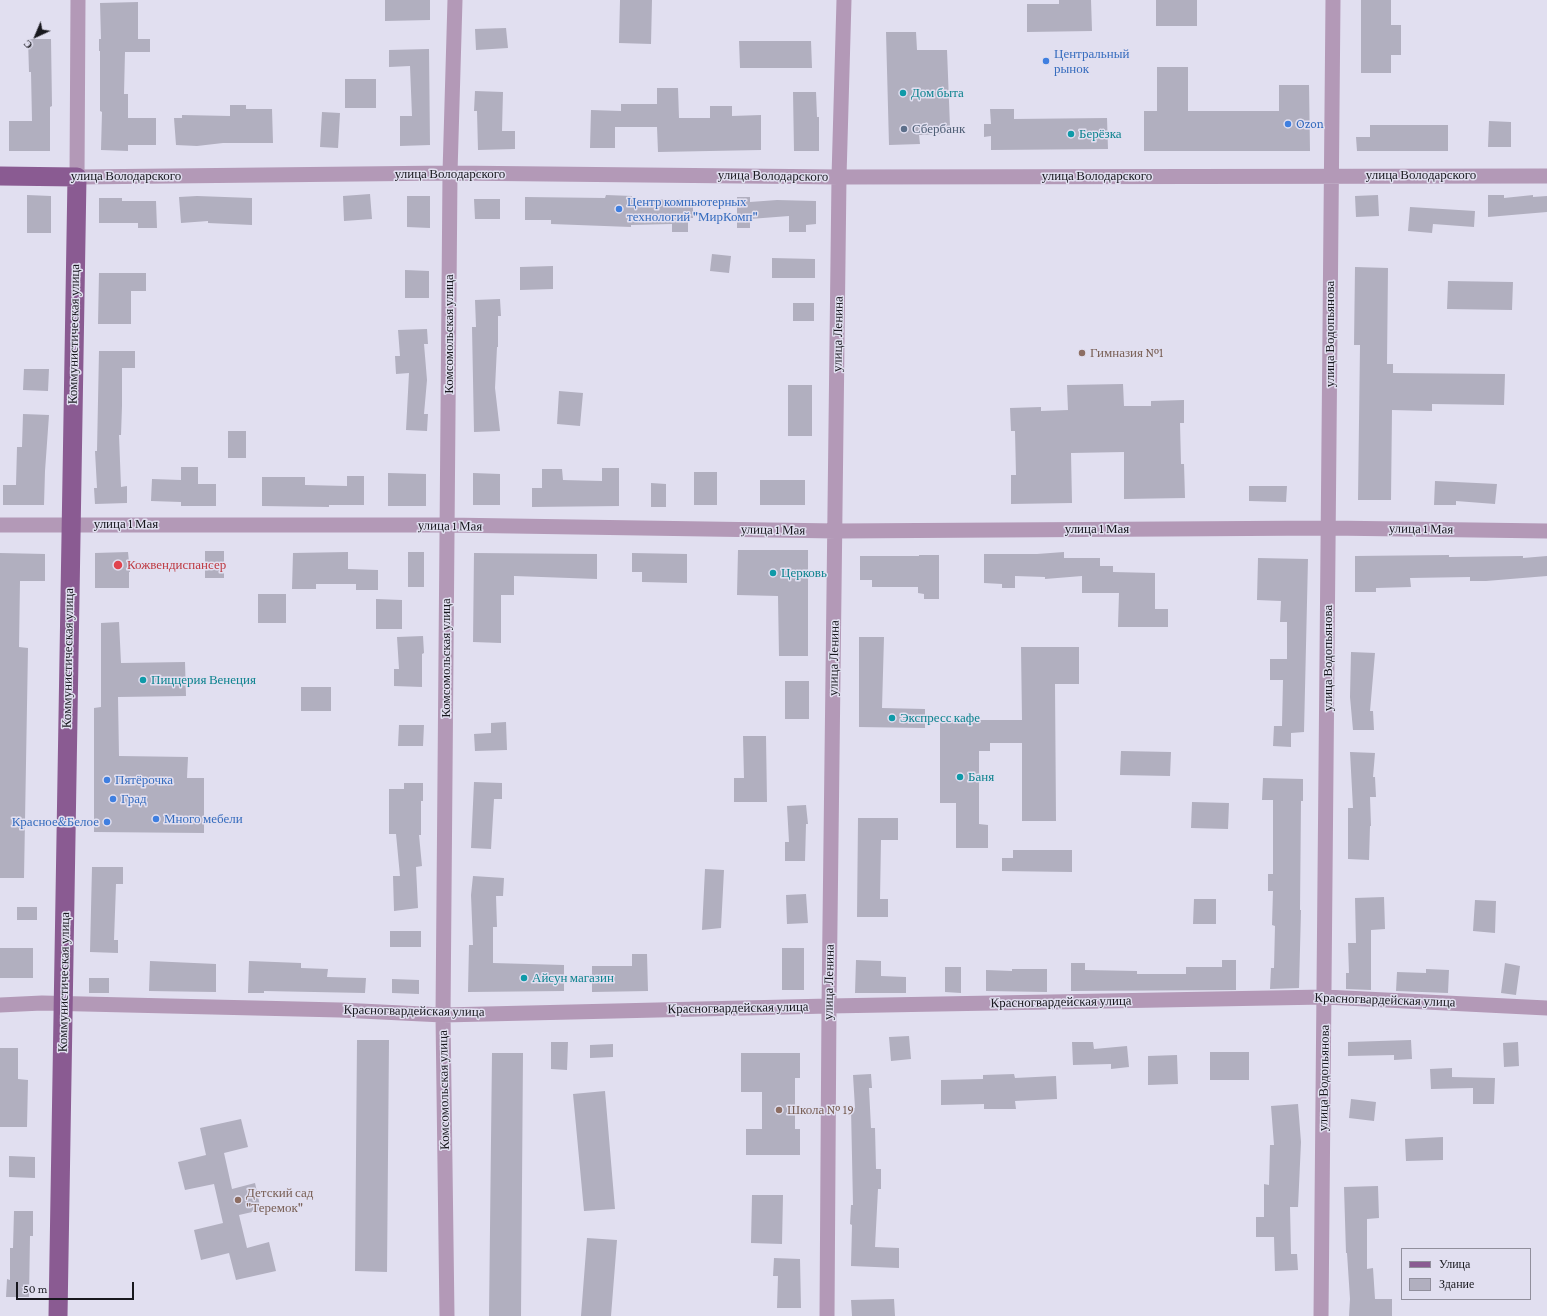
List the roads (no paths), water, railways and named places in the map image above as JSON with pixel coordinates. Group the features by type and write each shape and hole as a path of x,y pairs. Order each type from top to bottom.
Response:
{"main road":[{"name":"улица Володарского","path":"0,176 77,177"},
{"name":"Коммунистическая улица","path":"58,1316 64,1004 70,524 77,177"}],"street":[{"name":"Коммунистическая улица","path":"77,177 78,0"},
{"name":"Комсомольская улица","path":"447,1316 443,1015 450,173 455,0"},
{"name":"улица Ленина","path":"827,1316 829,1006 836,531 839,177 844,0"},
{"name":"улица Водопьянова","path":"1321,1316 1334,0"},
{"name":"улица Володарского","path":"77,177 450,173 839,177 1332,175 1547,176"},
{"name":"улица 1 Мая","path":"0,525 447,525 836,531 1329,528 1547,531"},
{"name":"Красногвардейская улица","path":"0,1005 64,1004 340,1010 443,1015 1325,997 1547,1008"}],"place":[{"name":"Центральный рынок","path":"1046,61"},
{"name":"Дом быта","path":"903,93"},
{"name":"Ozon","path":"1288,124"},
{"name":"Сбербанк","path":"904,129"},
{"name":"Берёзка","path":"1071,134"},
{"name":"Центр компьютерных технологий \"МирКомп\"","path":"619,209"},
{"name":"Гимназия №1","path":"1082,353"},
{"name":"Кожвендиспансер","path":"118,565"},
{"name":"Церковь","path":"773,573"},
{"name":"Пиццерия Венеция","path":"143,680"},
{"name":"Экспресс кафе","path":"892,718"},
{"name":"Баня","path":"960,777"},
{"name":"Пятёрочка","path":"107,780"},
{"name":"Град","path":"113,799"},
{"name":"Много мебели","path":"156,819"},
{"name":"Красное&Белое","path":"107,822"},
{"name":"Айсун магазин","path":"524,978"},
{"name":"Школа № 19","path":"779,1110"},
{"name":"Детский сад \"Теремок\"","path":"238,1200"}]}
